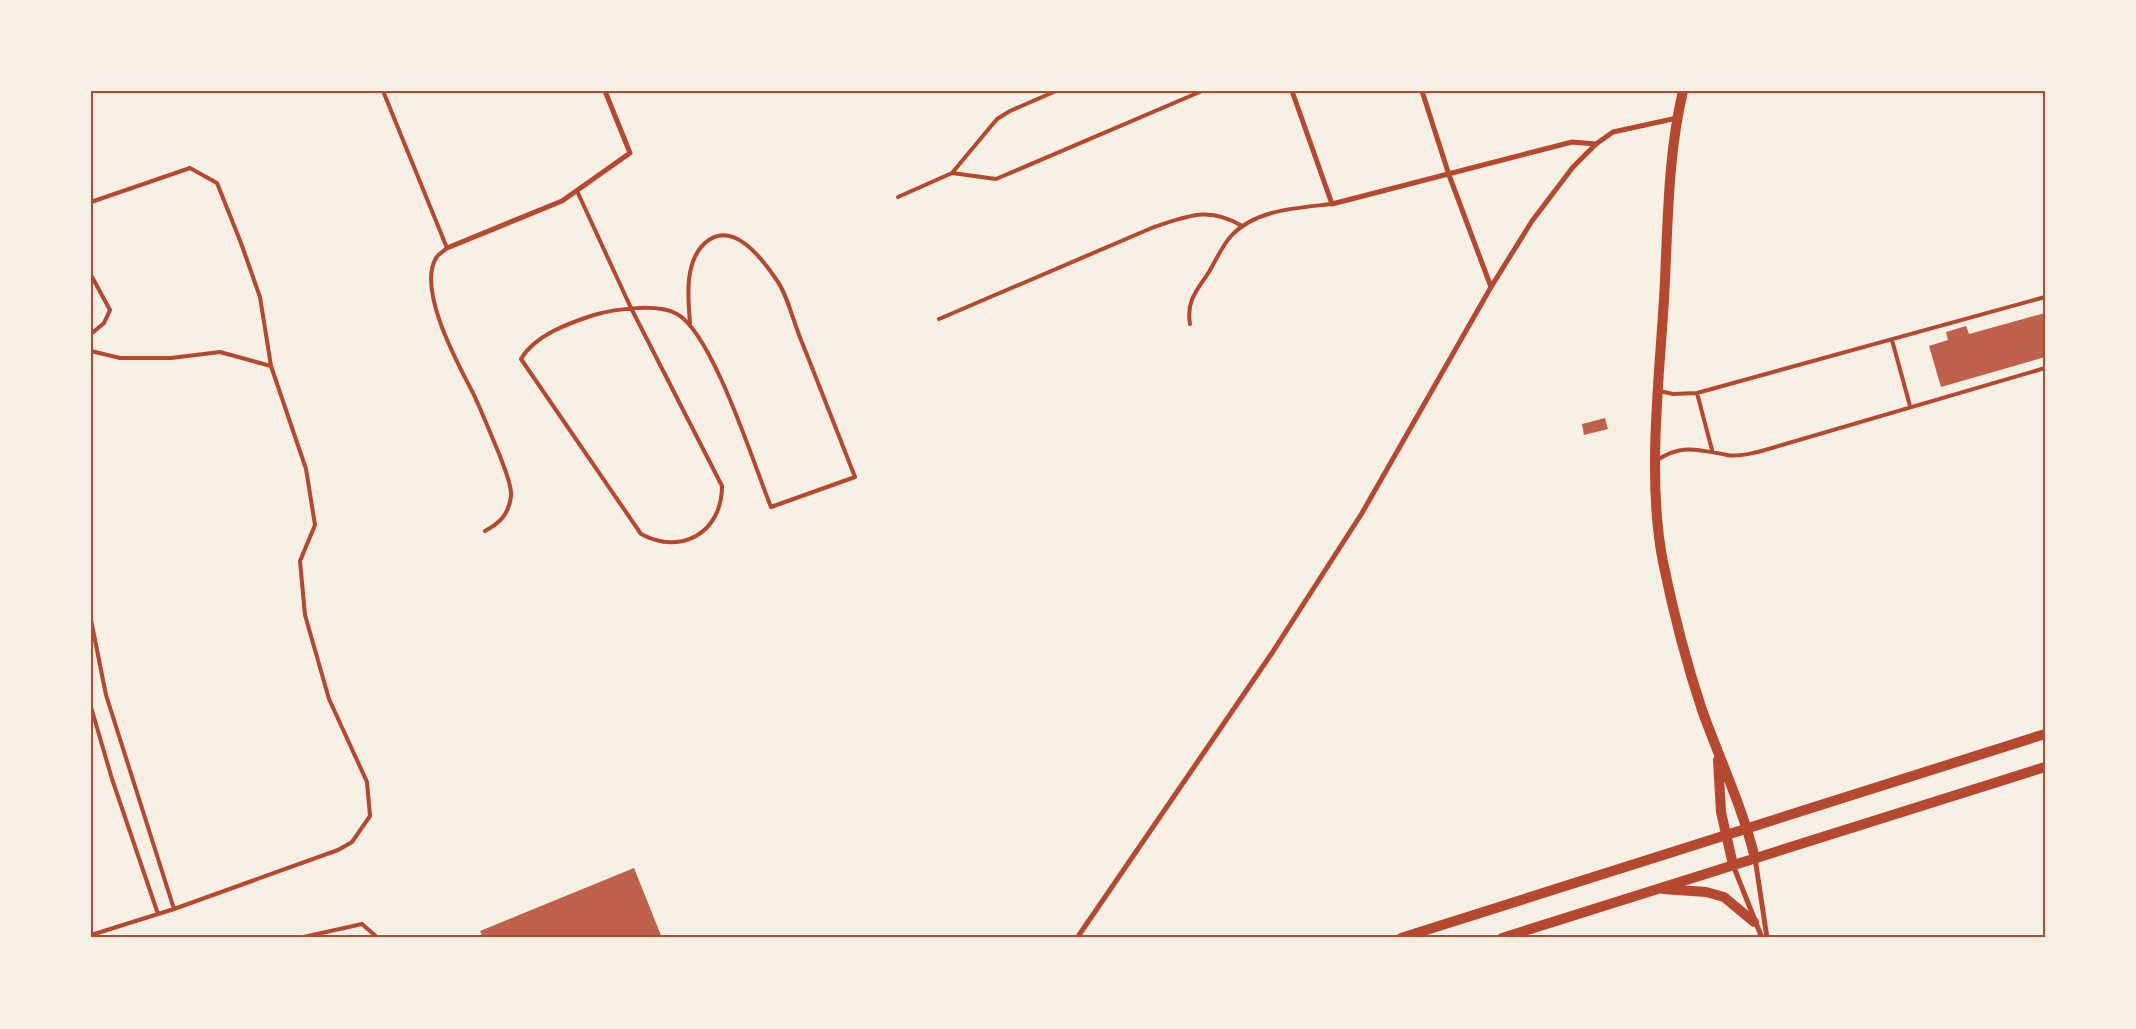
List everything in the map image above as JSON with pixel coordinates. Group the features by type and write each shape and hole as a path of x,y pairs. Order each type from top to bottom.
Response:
{"main road":[{"path":"1683,91 1670,190 1656,461 1658,533 1663,563 1685,655 1718,754 1748,828 1755,858"},
{"path":"1401,938 2045,734"},
{"path":"1718,754 1719,798 1724,835 1733,865"},
{"path":"1502,938 2045,767"},
{"path":"1657,888 1706,892 1724,896 1754,922"}],"street":[{"path":"447,248 562,201 630,153 605,91"},
{"path":"1292,91 1332,204 1572,142 1596,144"},
{"path":"1422,91 1449,174 1491,286"},
{"path":"1077,938 1272,653 1362,513 1491,286 1532,221 1573,167 1596,144 1613,132 1678,118"},
{"path":"1755,858 1767,938"},
{"path":"1733,865 1754,922 1762,938"}],"lane":[{"path":"384,91 447,248 436,258 431,277 441,327 453,358 473,394 506,473 511,496 505,516 498,524 485,531"},
{"path":"898,196 952,173 997,120 1010,111 1056,91"},
{"path":"952,173 996,179 1202,91"},
{"path":"91,202 190,168 217,184 260,297 271,366 306,469 315,525 300,561 305,615 329,699 367,782 370,816 352,842 338,850 174,909 91,936"},
{"path":"577,191 631,308 722,486 720,508 712,522 701,533 682,542 661,542 641,534 521,359 528,348 563,327 598,314 631,308 676,313 690,323 708,354 725,391 770,507 855,477 777,280 747,246 734,236 723,235 710,239 700,248 691,272 688,294 690,323"},
{"path":"1190,324 1188,312 1192,297 1230,237 1242,226 1266,216 1291,209 1332,204"},
{"path":"939,319 1154,228 1181,219 1204,214 1226,216 1242,226"},
{"path":"91,275 110,310 104,323 91,334"},
{"path":"1659,391 1673,394 1698,393 2045,297"},
{"path":"1892,340 1910,406"},
{"path":"91,351 120,358 154,358 220,352 271,366"},
{"path":"1656,461 1669,452 1712,450 1728,455 1751,454 2045,368"},
{"path":"1698,393 1712,450"},
{"path":"91,620 106,695 174,909"},
{"path":"91,707 112,780 158,914"},
{"path":"299,938 362,924 378,938"}],"building":[{"path":"2045,313 2045,357 1941,387 1929,346 1948,340 1946,332 1966,326 1969,334"},
{"path":"1605,418 1608,429 1584,435 1582,424"},
{"path":"634,868 662,938 483,938 480,931"}]}
